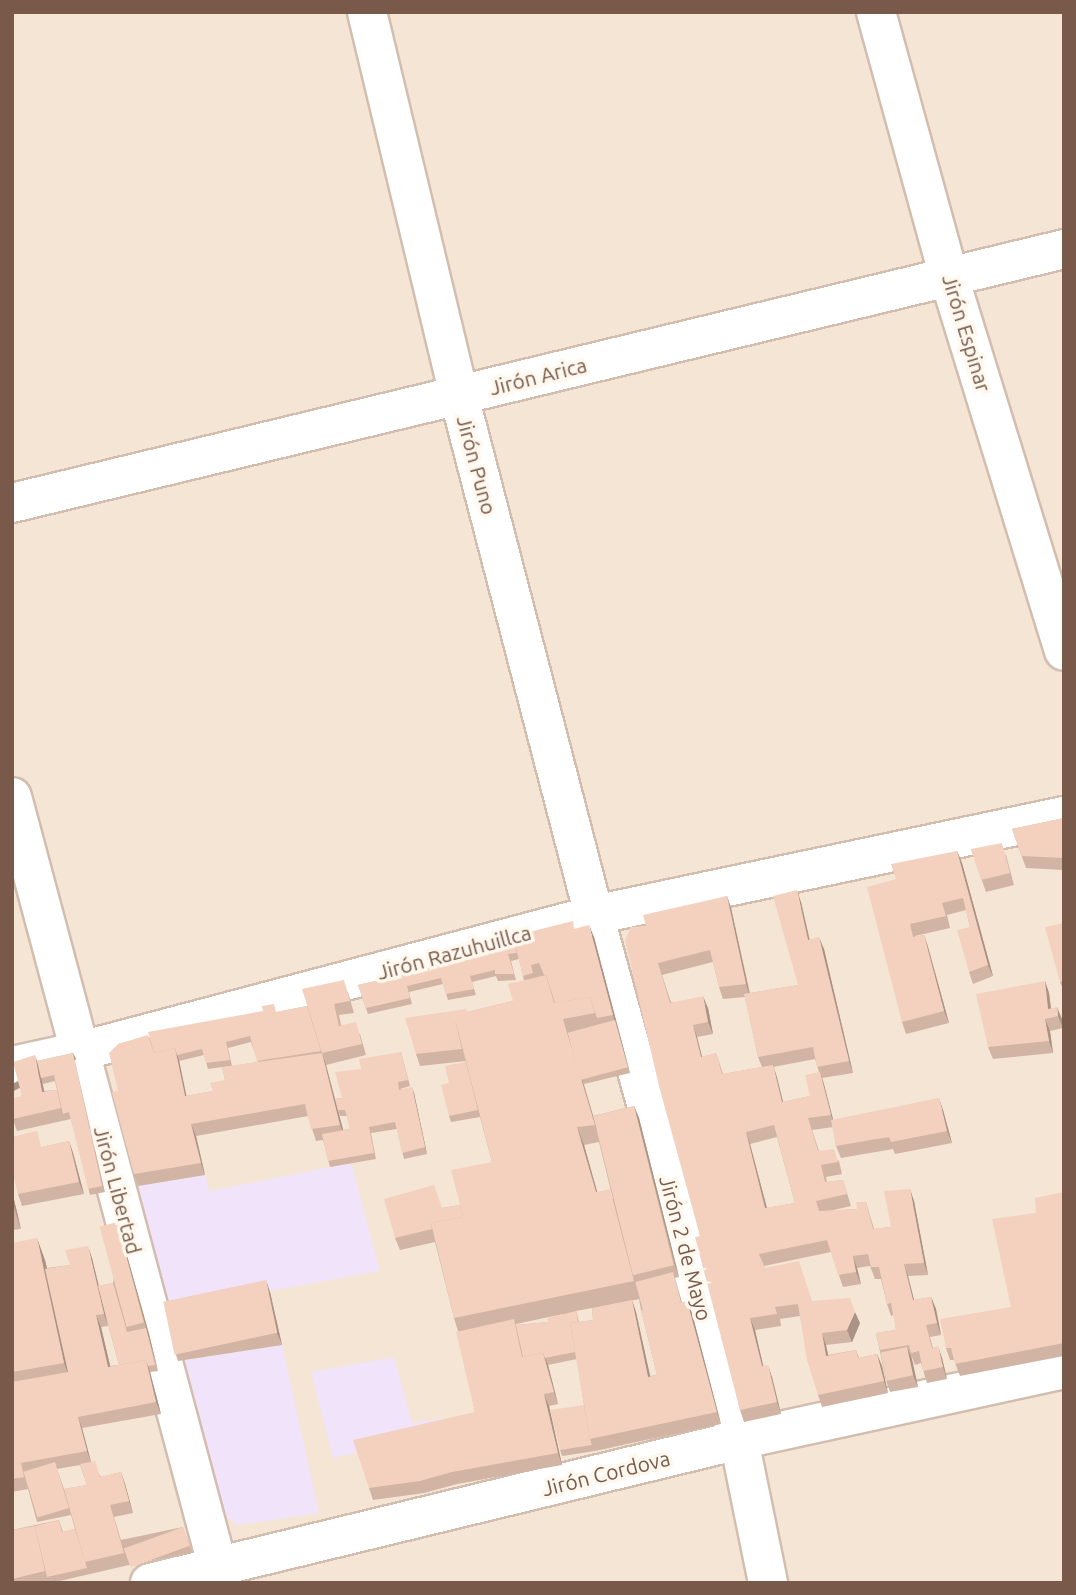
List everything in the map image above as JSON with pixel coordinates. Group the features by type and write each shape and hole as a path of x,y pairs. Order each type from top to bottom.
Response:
{"street":[{"name":"Jirón Puno","path":"367,12 459,396 594,915"},
{"name":"Jirón Espinar","path":"876,12 950,277 1064,651"},
{"name":"Jirón Arica","path":"12,503 1064,249"},
{"name":"Jirón Libertad","path":"12,797 220,1576"},
{"name":"Jirón Razuhuillca","path":"12,1066 81,1051 594,915 1064,816"},
{"name":"Jirón 2 de Mayo","path":"594,915 739,1440 768,1583"},
{"name":"Jirón Cordova","path":"150,1583 220,1576 739,1440 1064,1369"}],"shaded area":[{"path":"12,12 1064,12 1064,1583 12,1583"},
{"path":"351,1163 380,1271 167,1310 138,1186 205,1175 209,1191"},
{"path":"282,1345 319,1513 238,1525 221,1513 178,1361"},
{"path":"394,1357 412,1423 443,1418 443,1432 333,1458 311,1372"}],"building":[{"path":"1064,818 1064,858 1022,856 1012,829"},
{"path":"1002,843 1010,873 981,880 971,849"},
{"path":"957,851 988,965 969,972 957,930 970,927 963,898 942,903 946,916 910,924 913,937 924,935 944,1011 902,1022 867,887 896,879 891,864"},
{"path":"797,890 808,940 819,937 849,1061 817,1067 813,1047 758,1057 744,994 798,985 773,896"},
{"path":"727,896 746,984 719,987 710,950 658,963 670,1003 703,996 708,1022 693,1025 701,1057 716,1053 722,1074 773,1065 782,1102 810,1096 805,1075 820,1072 831,1115 808,1118 818,1151 834,1149 838,1162 821,1165 825,1182 843,1180 847,1194 816,1201 819,1211 857,1209 856,1202 866,1202 873,1229 891,1227 884,1191 910,1189 924,1263 904,1264 913,1300 931,1297 937,1323 926,1325 932,1348 938,1346 943,1367 923,1371 919,1351 911,1353 909,1345 880,1350 876,1333 896,1330 891,1303 887,1304 879,1267 871,1267 868,1254 853,1256 856,1272 838,1275 827,1240 759,1254 765,1268 799,1261 812,1301 850,1298 855,1312 847,1330 822,1333 826,1356 856,1350 858,1358 877,1354 884,1381 818,1395 807,1360 798,1304 775,1307 777,1314 750,1318 762,1366 768,1365 777,1402 740,1410 695,1237 700,1236 659,1086 625,940 631,927 646,926 643,915","holes":["774,1125 795,1203 765,1208 746,1132"]},
{"path":"573,921 574,929 589,925 613,1015 597,1018 590,997 555,1003 539,963 531,965 533,973 523,976 513,936"},
{"path":"1064,923 1064,981 1060,982 1045,927"},
{"path":"514,942 517,953 508,954 514,974 495,974 495,970 470,976 474,989 446,994 441,978 407,986 410,998 366,1008 358,985 439,966 437,959"},
{"path":"546,975 554,1003 590,997 595,1013 563,1019 595,1125 577,1127 596,1192 610,1189 634,1281 454,1318 431,1223 463,1217 451,1170 492,1162 454,1015 513,1001 508,984"},
{"path":"344,980 350,1001 334,1004 339,1026 356,1022 362,1044 322,1053 302,989"},
{"path":"1045,981 1048,1009 1057,1007 1058,1016 1045,1019 1049,1041 988,1047 976,994"},
{"path":"274,1004 276,1012 307,1006 321,1051 257,1061 250,1036 226,1042 230,1060 206,1063 202,1049 177,1055 175,1048 154,1053 148,1032 263,1011 262,1006"},
{"path":"466,1009 467,1012 454,1015 462,1049 416,1054 405,1018"},
{"path":"615,1020 628,1067 580,1080 568,1033"},
{"path":"148,1035 154,1053 175,1048 185,1096 213,1091 210,1083 225,1080 222,1067 322,1053 340,1125 311,1129 305,1104 191,1124 201,1163 134,1174 112,1092 118,1091 109,1053 118,1044"},
{"path":"401,1052 408,1080 398,1082 399,1090 412,1087 425,1147 402,1153 395,1122 369,1127 374,1153 328,1161 322,1134 350,1129 345,1110 338,1110 335,1099 342,1098 335,1072 361,1069 359,1059"},
{"path":"73,1053 102,1186 88,1189 69,1112 63,1114 54,1075 41,1078 37,1061"},
{"path":"35,1055 42,1092 57,1090 61,1108 13,1119 12,1098 22,1096 13,1062"},
{"path":"466,1062 478,1110 449,1116 441,1085 449,1083 445,1066"},
{"path":"939,1098 947,1131 891,1142 889,1137 836,1146 831,1120"},
{"path":"634,1106 674,1265 633,1275 593,1116"},
{"path":"37,1131 41,1147 69,1141 79,1182 18,1194 12,1170 12,1137"},
{"path":"434,1185 442,1208 460,1205 463,1217 431,1223 432,1229 395,1238 384,1199"},
{"path":"1064,1192 1064,1343 955,1364 951,1348 946,1348 940,1319 1011,1307 992,1219 1036,1213 1035,1198"},
{"path":"117,1222 144,1322 127,1327 100,1227"},
{"path":"37,1238 64,1363 12,1372 12,1243"},
{"path":"88,1246 104,1314 96,1315 108,1367 146,1360 156,1402 78,1417 87,1451 21,1463 24,1477 12,1479 12,1382 68,1372 45,1269 70,1265 65,1250"},
{"path":"673,1272 681,1302 643,1312 635,1282"},
{"path":"266,1280 277,1333 175,1355 163,1302"},
{"path":"113,1283 127,1332 146,1328 155,1365 148,1366 146,1360 119,1365 98,1286"},
{"path":"632,1300 648,1377 657,1375 641,1310 687,1301 717,1412 590,1439 570,1323 593,1320 592,1308"},
{"path":"576,1311 578,1322 570,1323 575,1352 545,1358 543,1353 523,1357 516,1325 548,1322 547,1318"},
{"path":"514,1319 522,1357 543,1353 554,1392 544,1394 558,1453 452,1472 420,1481 369,1488 353,1440 475,1412 456,1332"},
{"path":"907,1347 913,1375 887,1381 881,1353"},
{"path":"584,1405 592,1445 560,1450 550,1410"},
{"path":"95,1461 100,1477 121,1472 129,1501 110,1505 124,1553 85,1562 64,1489 87,1485 80,1464"},
{"path":"55,1462 69,1508 37,1518 23,1472"},
{"path":"59,1520 62,1532 75,1529 87,1568 47,1577 35,1526"},
{"path":"35,1526 45,1571 12,1579 12,1530"},
{"path":"183,1527 190,1546 131,1567 124,1549"}]}
